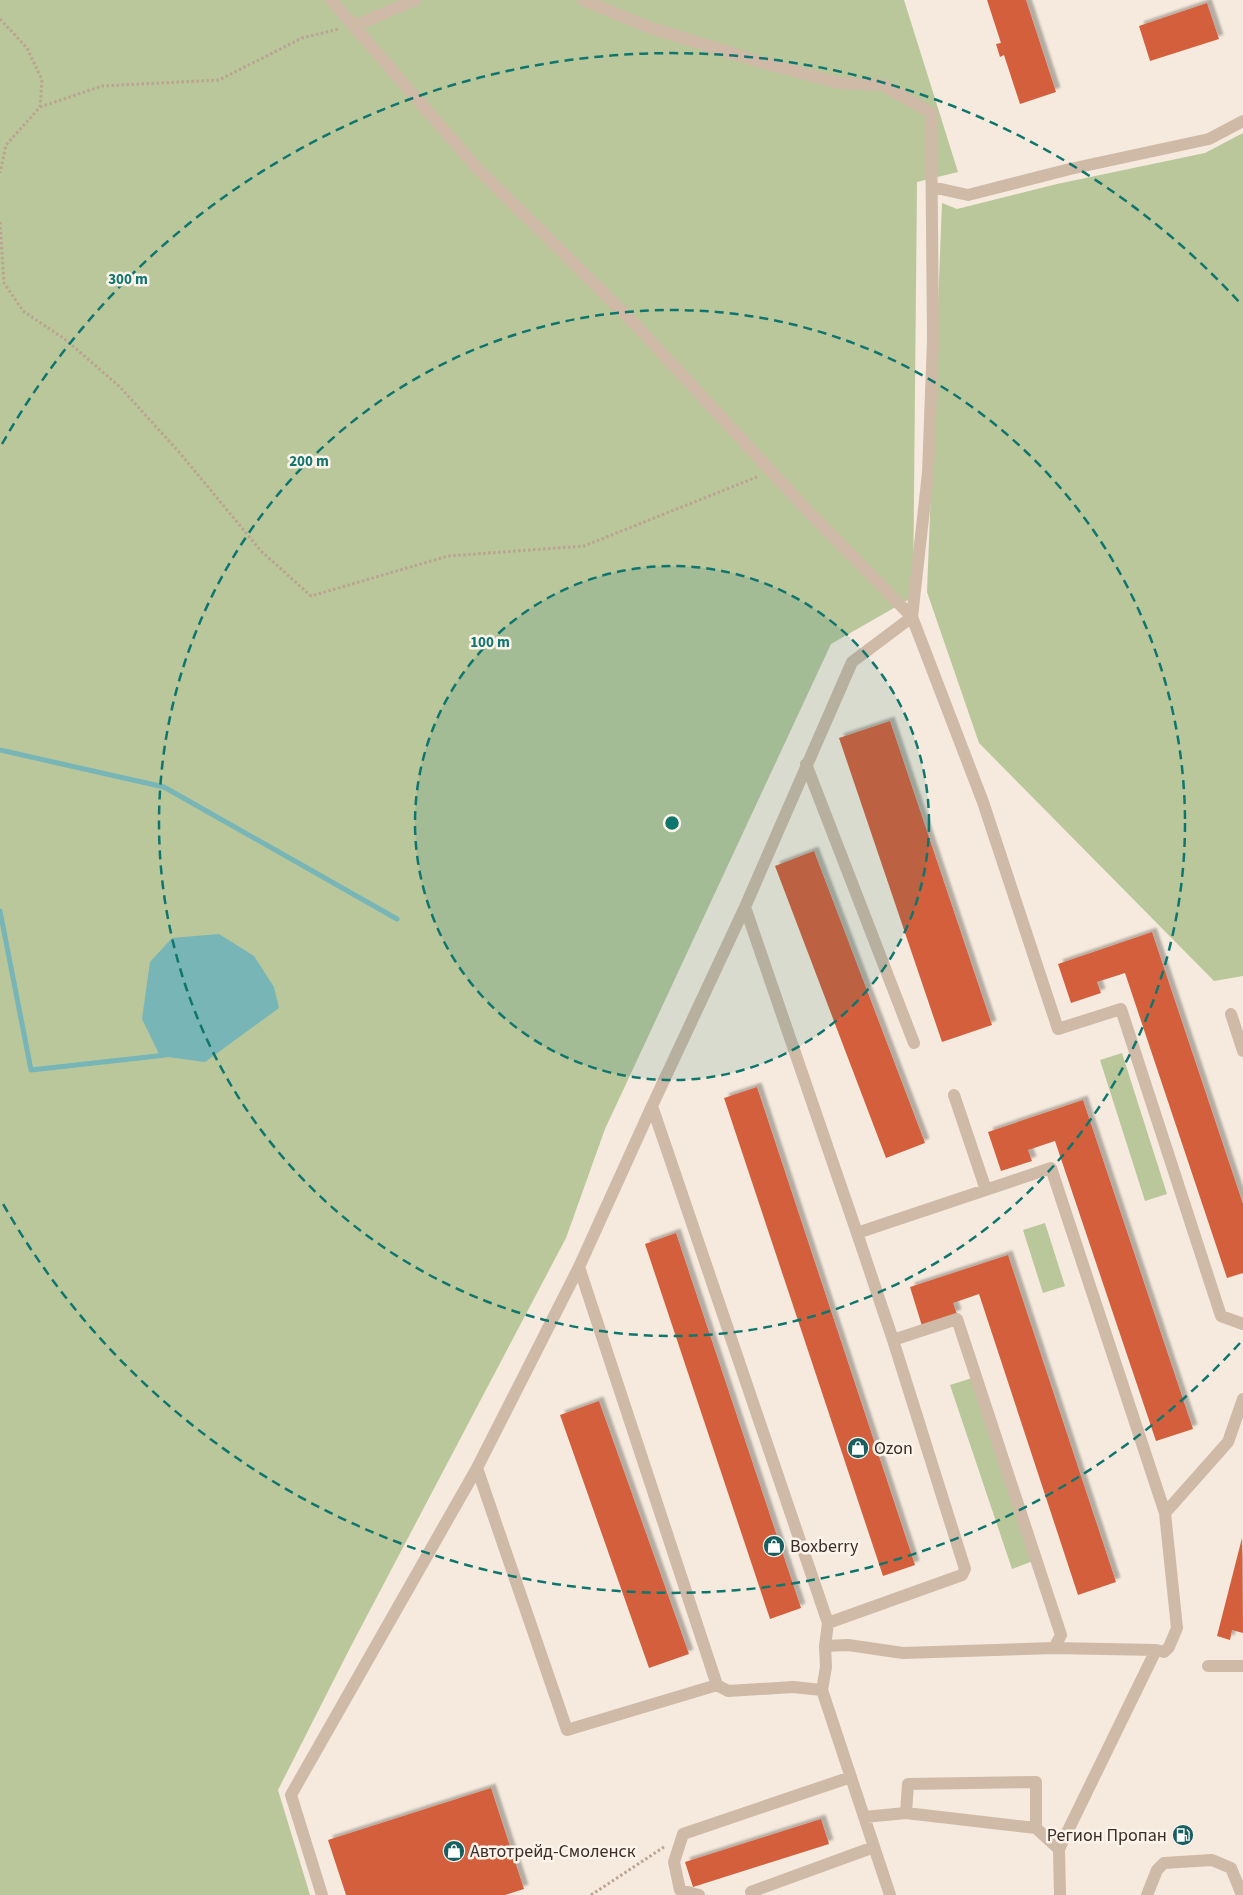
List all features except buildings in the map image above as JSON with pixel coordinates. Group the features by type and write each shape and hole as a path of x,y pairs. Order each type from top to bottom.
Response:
{"lane":[{"path":"330,0 477,168 636,325 912,617 983,802 1058,1029 1121,1009 1222,1316 1243,1324"},
{"path":"354,26 416,0"},
{"path":"322,1895 291,1795 477,1468 579,1267 745,908 852,662 912,617 928,472 933,340 931,113 883,85 839,83 760,62 648,27 582,0"},
{"path":"932,188 968,194 1209,138 1243,121"},
{"path":"806,764 914,1043"},
{"path":"745,908 857,1232 965,1568 962,1575 828,1623"},
{"path":"1231,1014 1243,1051"},
{"path":"954,1095 986,1190"},
{"path":"652,1106 828,1623 825,1646 826,1667 822,1690 890,1895"},
{"path":"825,1646 848,1645 903,1653 1054,1648 1156,1650 1164,1652 1169,1647 1177,1628 1165,1513 1051,1168 857,1232"},
{"path":"579,1267 718,1684 728,1692 793,1686 822,1690"},
{"path":"892,1340 957,1319 1061,1635 1054,1648"},
{"path":"1165,1513 1228,1442 1243,1399"},
{"path":"477,1468 567,1730 718,1684"},
{"path":"1060,1895 1059,1849 1156,1650"},
{"path":"1208,1666 1243,1666"},
{"path":"699,1895 680,1890 674,1862 684,1834 851,1777"},
{"path":"906,1813 908,1784 1036,1782 1036,1828"},
{"path":"864,1817 906,1813 1036,1828 1059,1849"},
{"path":"749,1894 874,1847"},
{"path":"1148,1895 1157,1870 1164,1863 1212,1860 1231,1868 1242,1895"}],"path":[{"path":"0,20 27,48 42,80 40,106"},
{"path":"0,173 6,145 40,106 102,86 219,80 302,38 354,26"},
{"path":"0,222 4,283 24,311 66,340 120,387 179,452 261,551 311,596 448,556 584,546 772,471"},
{"path":"591,1895 684,1834"}],"green space":[{"path":"0,0 904,0 958,172 917,182 913,597 831,644 605,1129 566,1238 350,1648 278,1790 310,1895 0,1895"},
{"path":"1243,133 1243,976 1214,981 979,743 927,592 942,203 957,209 1057,184 1205,153"},
{"path":"1122,1053 1167,1194 1145,1201 1100,1060"},
{"path":"1045,1223 1065,1286 1043,1293 1023,1230"},
{"path":"972,1378 1033,1561 1012,1569 950,1385"}],"water":[{"path":"219,934 254,956 274,987 279,1008 205,1062 160,1056 142,1019 150,962 172,938"}],"waterway":[{"path":"0,750 164,787 397,919"},
{"path":"0,911 31,1070 166,1055"}],"place":[{"name":"Ozon","path":"858,1448"},
{"name":"Boxberry","path":"774,1546"},
{"name":"Регион Пропан","path":"1183,1835"},
{"name":"Автотрейд-Смоленск","path":"454,1851"}]}
